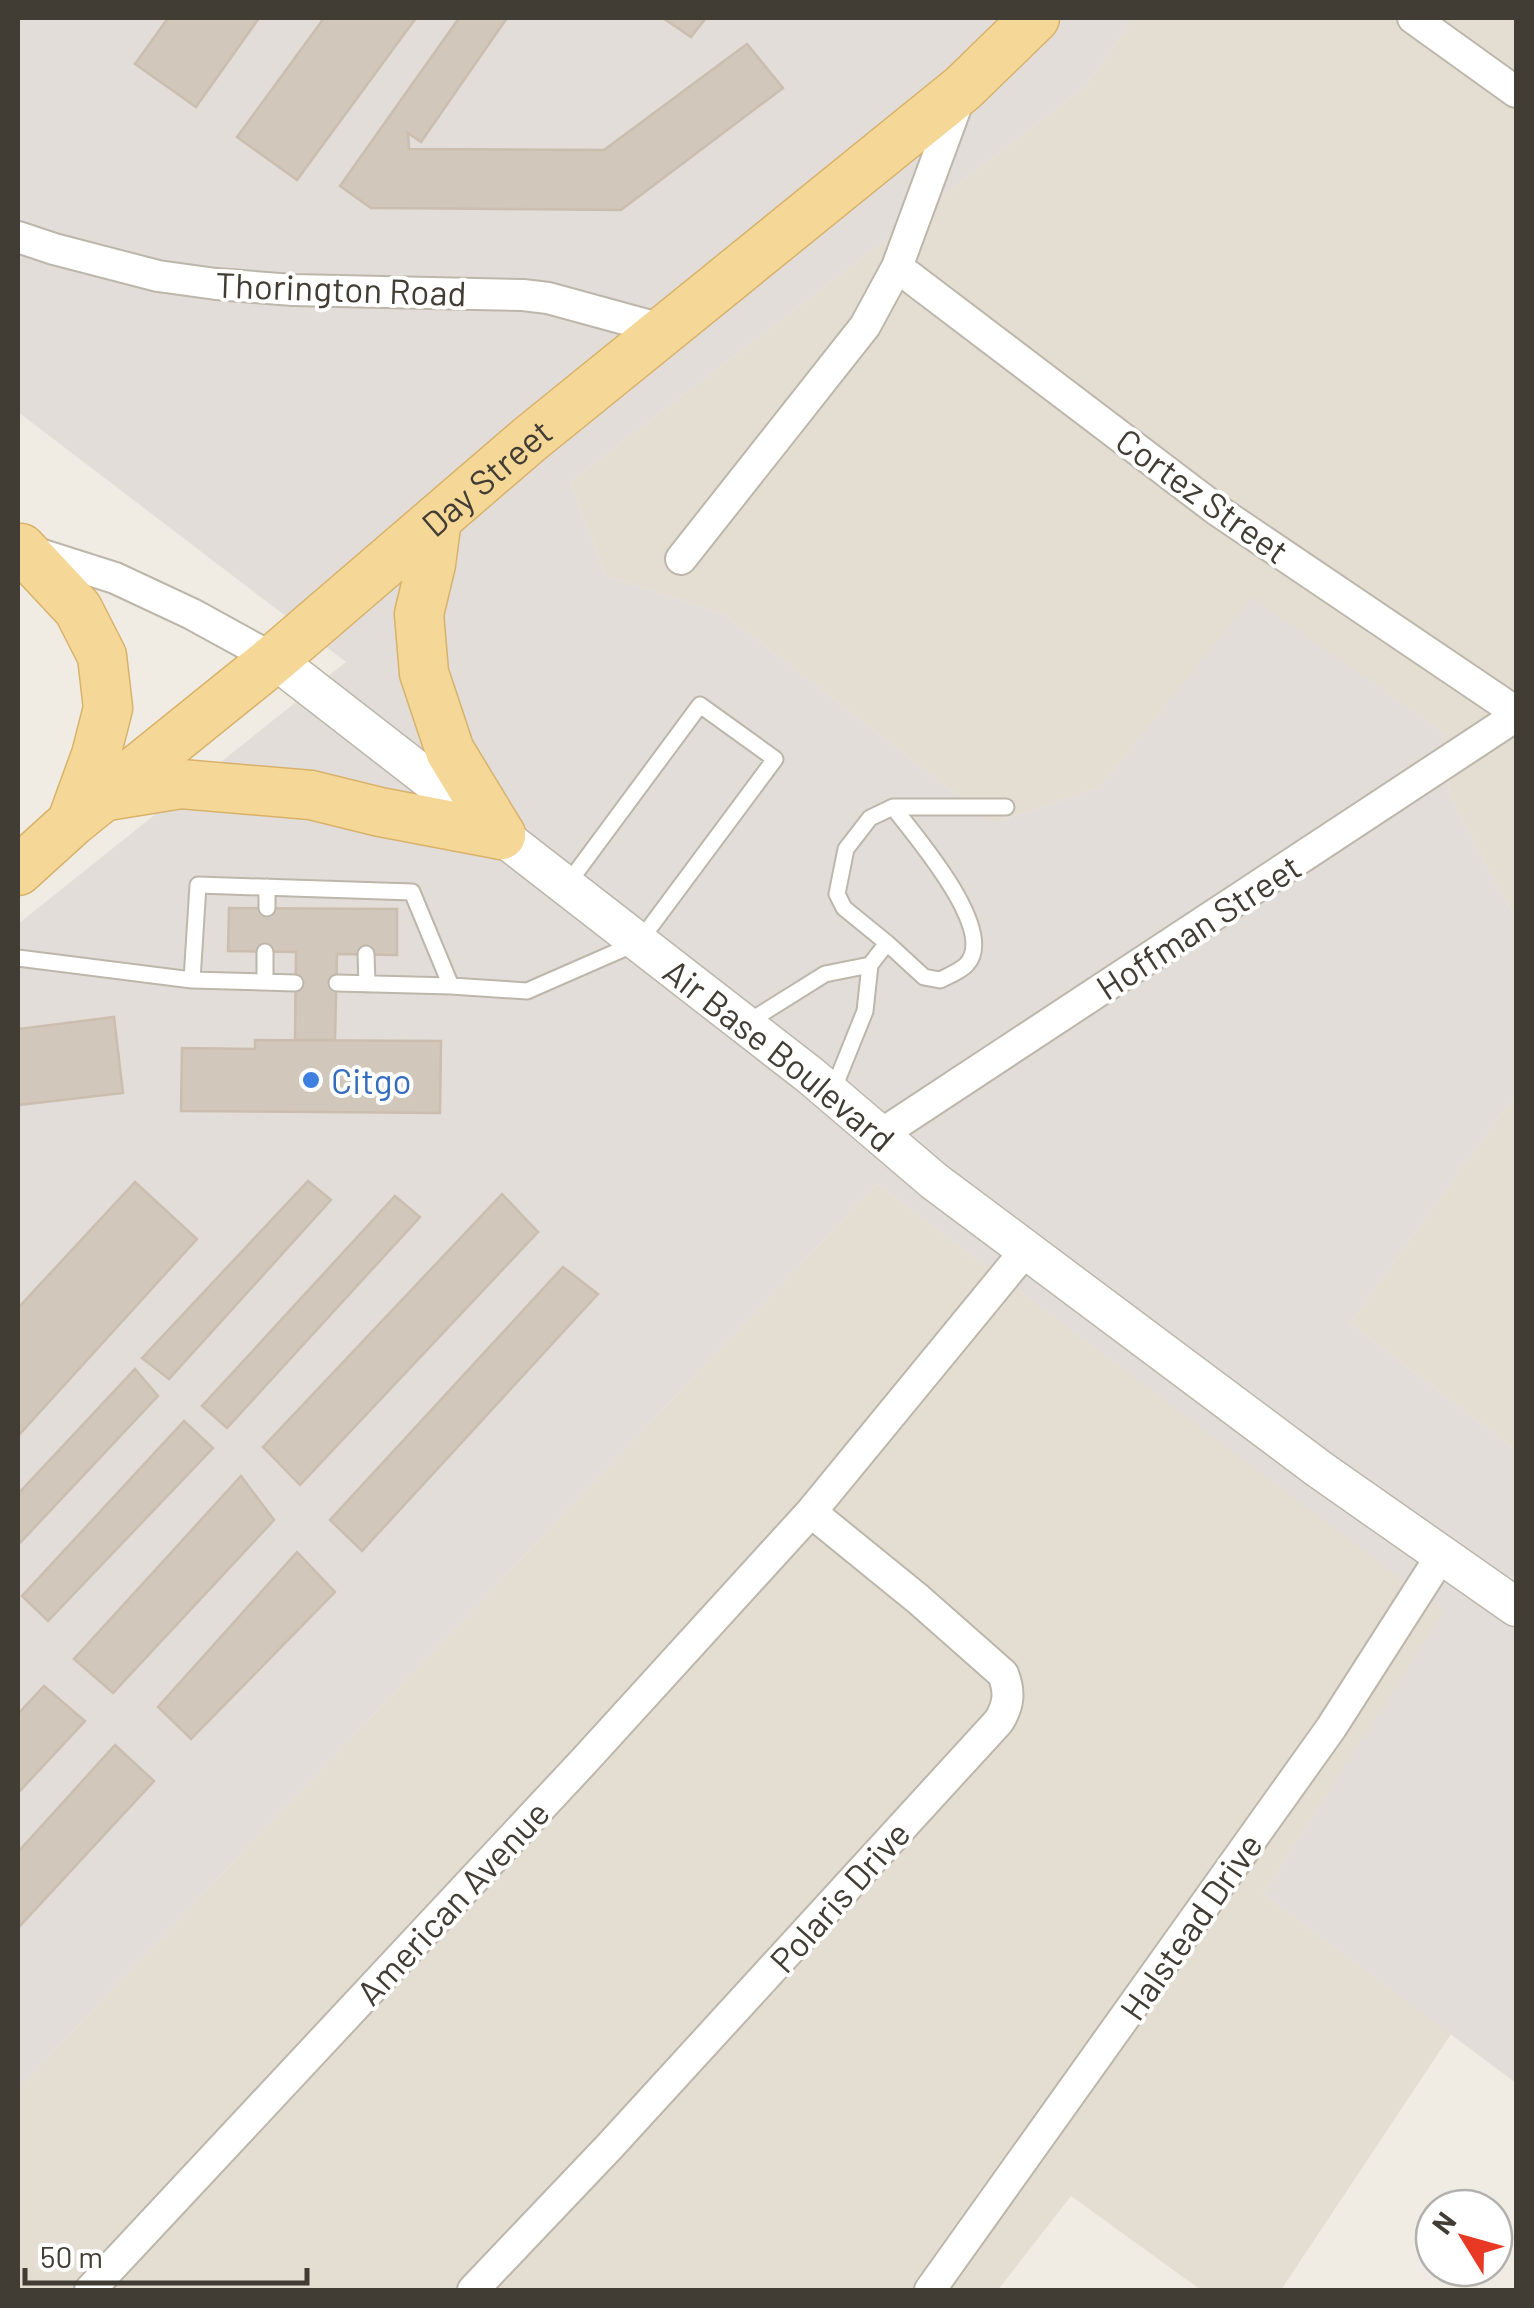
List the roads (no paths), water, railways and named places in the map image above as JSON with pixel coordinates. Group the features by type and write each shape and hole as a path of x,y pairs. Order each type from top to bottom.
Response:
{"main road":[{"name":"Day Street","path":"18,871 530,439 963,88 1034,18"},
{"path":"437,518 419,614 424,672 450,751 501,835"},
{"path":"19,548 78,608 102,656 108,708 88,809 181,784 312,795 501,835"}],"street":[{"path":"1413,18 1516,92"},
{"name":"Day Street","path":"681,559 865,326 897,267 963,88"},
{"name":"Thorington Road","path":"18,236 158,276 293,290 524,295 665,330"},
{"name":"Cortez Street","path":"897,267 1217,510 1516,714"},
{"name":"Air Base Boulevard","path":"19,548 115,578 274,658 745,1024 934,1181 1320,1469 1516,1608"},
{"name":"Hoffman Street","path":"880,1135 1516,714"},
{"name":"American Avenue","path":"90,2290 811,1512 1026,1250"},
{"name":"Polaris Drive","path":"472,2290 610,2146 999,1720 1008,1704 1003,1674 811,1512"},
{"name":"Halstead Drive","path":"930,2290 1331,1728 1442,1556"}],"lane":[{"path":"337,983 527,992 639,942 776,759 700,705 566,886"},
{"path":"893,807 950,884 970,919 974,948 967,964 940,980 924,976 844,908 838,894 846,849 870,818 893,807 1006,807"},
{"path":"192,980 198,884 412,892 451,986"},
{"path":"267,887 267,908"},
{"path":"319,889 320,908"},
{"path":"367,890 367,908"},
{"path":"832,1093 865,1011 870,965 887,942"},
{"path":"265,952 265,982"},
{"path":"366,954 367,984"},
{"path":"18,958 192,980 295,982"},
{"path":"745,1024 825,974 870,965"}],"place":[{"name":"Citgo","path":"311,1080"}]}
